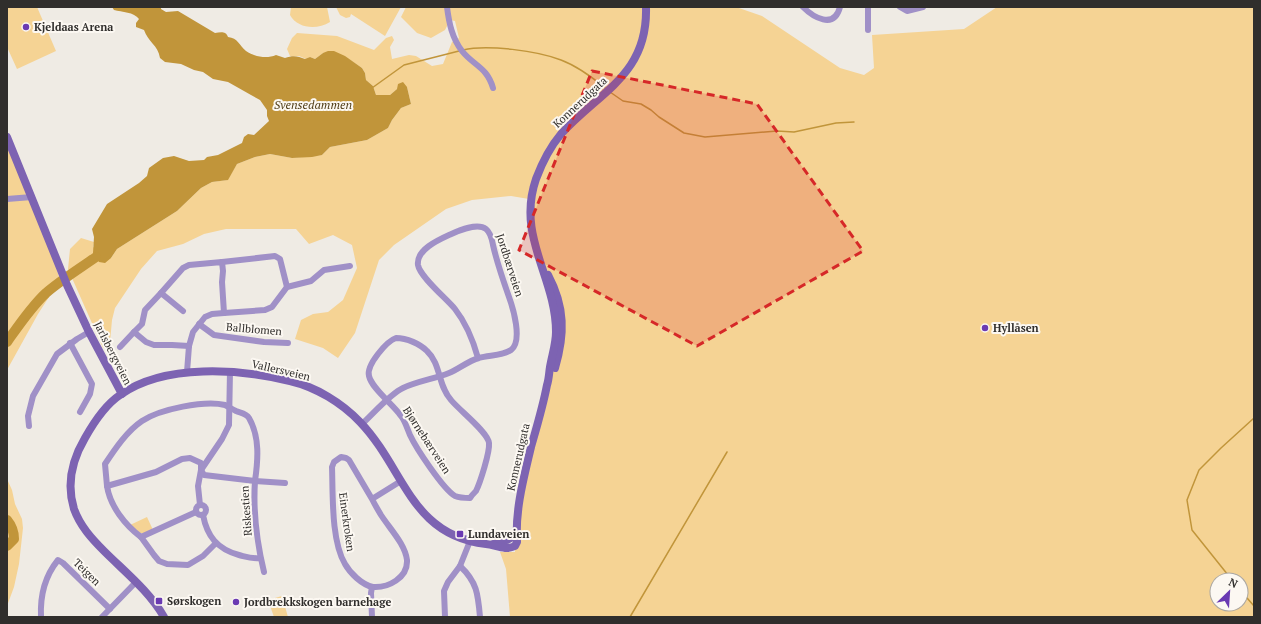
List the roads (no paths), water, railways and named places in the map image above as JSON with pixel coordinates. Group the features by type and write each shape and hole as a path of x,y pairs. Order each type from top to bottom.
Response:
{"main road":[{"name":"Konnerudgata","path":"490,545 507,540 516,535 521,488 547,384 554,347 556,324 553,307 533,238 531,199 533,189 550,148 560,135 615,85 631,66 642,44 646,25 646,7"},
{"name":"Jarlsbergveien","path":"7,137 64,279 89,332 122,394 110,403 99,416 82,442 74,460 71,471 70,492 74,510 84,528 154,602 164,617"},
{"name":"Vallersveien","path":"122,394 150,381 188,372 230,371 291,381 309,387 336,402 362,424 379,446 419,508 433,524 445,532 470,541 490,545"}],"street":[{"path":"447,7 451,29 459,46 464,53 491,79 493,88"},
{"path":"803,7 810,14 822,20 832,19 840,7"},
{"path":"868,7 868,30"},
{"path":"900,7 907,11 923,7"},
{"path":"7,199 32,197"},
{"name":"Jordbærveien","path":"477,227 487,230 490,234 498,267 513,307 516,321 516,331 511,350 478,358 474,342 463,321 448,300 422,273 418,265 421,254 434,243 455,233 477,227"},
{"path":"120,347 142,324 145,310 182,268 189,265 275,256 280,259 287,288"},
{"path":"222,262 224,313"},
{"path":"188,372 189,346 193,332 205,317 212,314 265,310 272,307 287,288 311,281 324,270 350,266"},
{"path":"160,293 183,311"},
{"name":"Ballblomen","path":"199,324 214,335 237,339 288,343"},
{"path":"29,426 28,416 33,396 57,354 70,343 89,332"},
{"path":"134,332 146,342 154,345 189,346"},
{"path":"388,400 373,384 369,376 369,371 372,363 393,339 401,338 420,345 427,351 436,363 439,376"},
{"path":"70,343 92,384 90,394 80,412"},
{"path":"362,424 401,389 457,370 478,358"},
{"path":"200,505 198,486 201,470 227,431 229,425 230,371"},
{"name":"Bjørnebærveien","path":"388,400 402,417 416,444 449,491 460,498 470,498 480,481 489,443 488,438 450,400 443,389 439,376"},
{"path":"216,544 203,556 188,565 167,564 159,561 141,537 132,530 122,518 109,496 105,464 129,433 144,419 160,413 190,406 216,405 229,407 246,414 254,431 258,454 255,481 285,483"},
{"name":"Einerkroken","path":"341,457 349,460 372,499 404,549 407,561 406,567 398,580 386,586 372,587 360,581 344,564 339,550 332,500 332,467 337,459 341,457"},
{"name":"Riskestien","path":"107,486 156,472 182,459 190,458 201,463 201,470 204,475 210,477 236,478 255,481 255,517 260,558 264,572"},
{"path":"372,499 401,481"},
{"path":"141,537 196,512 196,508 200,505"},
{"path":"200,505 206,508 203,515 205,528 216,544 235,554 253,559 260,558"},
{"path":"196,512 203,515"},
{"path":"445,617 444,591 448,582 460,566 470,541"},
{"name":"Teigen","path":"41,617 40,609 47,576 58,560 63,563 110,609"},
{"path":"460,566 474,583 477,591 480,617"},
{"path":"102,617 136,582"},
{"path":"372,587 372,617"}],"water":[{"name":"Svensedammen","path":"112,7 161,7 161,9 166,12 178,11 215,33 225,33 228,37 236,40 246,51 261,57 276,55 285,58 295,56 305,59 310,57 315,59 323,53 334,51 345,56 362,68 365,73 366,80 373,86 376,95 390,95 397,89 398,84 403,82 407,87 411,104 401,108 388,128 367,140 330,147 322,155 312,157 292,158 270,154 255,157 237,164 228,180 212,182 201,188 177,211 117,249 111,258 105,263 99,262 93,253 94,237 92,229 107,204 139,183 147,176 149,168 163,158 174,156 189,161 204,160 207,157 218,155 242,143 244,137 248,134 254,135 269,121 267,110 260,100 228,82 213,79 203,72 181,64 165,62 160,58 157,50 144,30 136,27 136,23 139,19 131,14 114,10"}],"waterway":[{"path":"463,50 473,48 512,49 551,57 567,62 590,76 605,88"},
{"path":"372,88 404,65 459,51"},
{"path":"610,92 623,101 641,104 684,133 705,137 777,131 794,132 836,123 854,122"},
{"path":"7,342 30,310 46,293 96,257"},
{"path":"1226,572 1192,530 1187,500 1199,470 1254,418"},
{"path":"630,617 727,452"},
{"path":"7,520 14,534 14,539 7,546"},
{"path":"1249,600 1254,606"}],"place":[{"name":"Kjeldaas Arena","path":"26,27"},
{"name":"Hyllåsen","path":"985,328"},
{"name":"Lundaveien","path":"460,534"},
{"name":"Sørskogen","path":"159,601"},
{"name":"Jordbrekkskogen barnehage","path":"236,602"}]}
